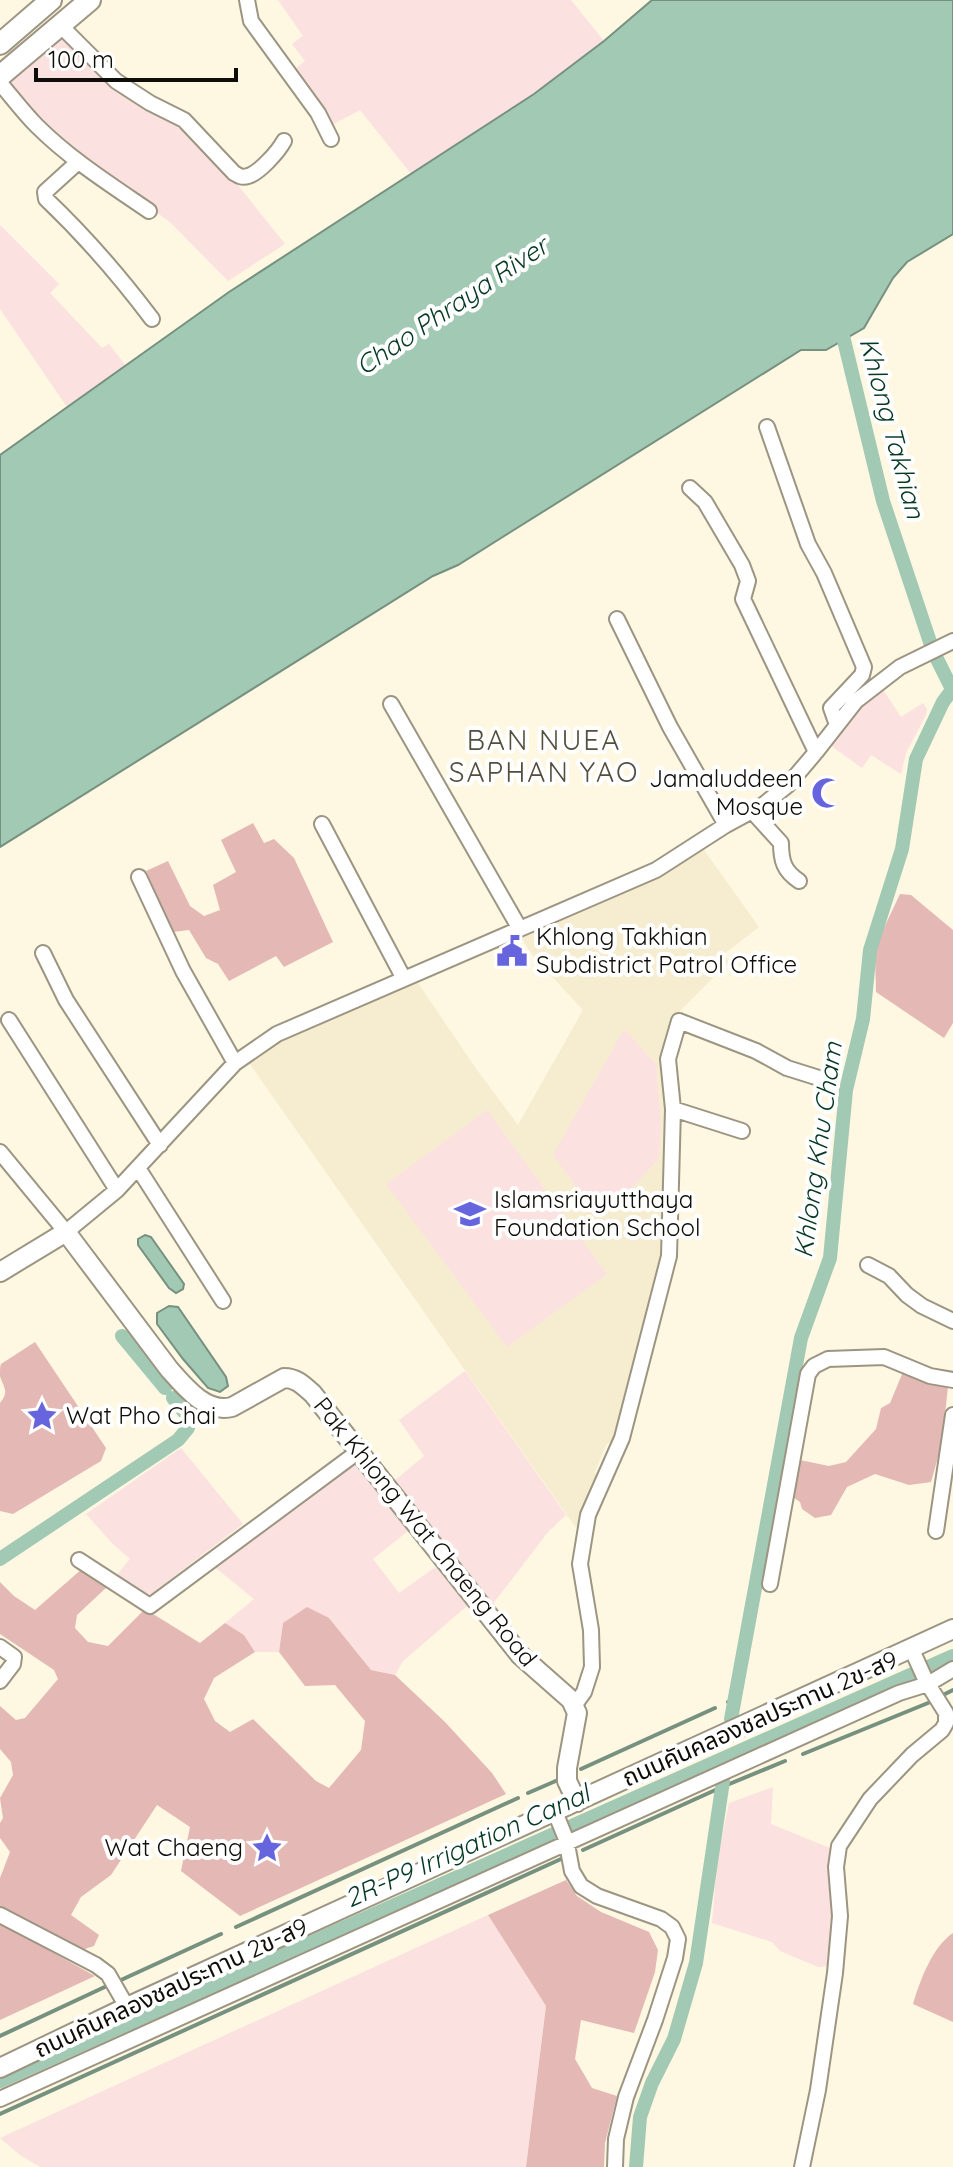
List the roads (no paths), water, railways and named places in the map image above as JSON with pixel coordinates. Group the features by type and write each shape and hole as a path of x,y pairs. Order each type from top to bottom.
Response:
{"main road":[{"path":"0,44 51,0"},
{"path":"0,76 90,0"}],"street":[{"path":"247,0 251,21 318,113 331,139"},
{"path":"60,25 116,81 184,120 241,177 249,176 278,152 284,141"},
{"path":"0,83 36,126 78,162 149,211"},
{"path":"78,162 50,186 45,192 46,199 83,234 152,319"},
{"path":"767,427 808,544 824,573 864,667 862,675 831,708 837,725"},
{"path":"690,488 705,502 742,565 748,581 743,599 816,752"},
{"path":"617,619 670,727 726,825"},
{"path":"0,1272 66,1232 117,1190 235,1063 277,1034 656,870 788,785 856,701 900,667 953,641"},
{"path":"391,704 520,929"},
{"path":"752,811 781,843 781,855 788,873 799,881"},
{"path":"322,824 404,979"},
{"path":"139,877 183,971 235,1063"},
{"path":"43,953 66,1000 160,1145"},
{"path":"9,1020 117,1190"},
{"path":"577,1802 567,1781 567,1768 577,1713 574,1706 584,1692 592,1667 591,1630 580,1564 588,1515 622,1438 669,1256 673,1109 668,1059 679,1021 756,1051 787,1068 822,1079"},
{"path":"673,1109 742,1131"},
{"path":"0,1152 66,1232"},
{"path":"138,1168 223,1301"},
{"name":"Pak Khlong Wat Chaeng Road","path":"66,1232 169,1369 203,1401 224,1410 284,1378 293,1378 313,1394 520,1655 574,1706"},
{"path":"868,1265 889,1276 922,1306 953,1321"},
{"path":"770,1584 808,1374 814,1366 828,1359 884,1357 930,1376 953,1380"},
{"path":"936,1531 953,1415"},
{"path":"79,1560 150,1606 359,1451"},
{"name":"ถนนคันคลองชลประทาน 2ข-ส9","path":"0,2068 127,2007 557,1816 577,1802 914,1654 953,1629"},
{"path":"0,1647 14,1657 13,1664 0,1681"},
{"path":"802,2167 818,2090 835,1973 840,1916 836,1867 839,1846 870,1799 946,1723 946,1713 914,1654"},
{"path":"0,2099 567,1840 953,1669"},
{"path":"557,1816 567,1840 572,1871 581,1886 597,1896 661,1919 672,1927 678,1939 655,2020 626,2097 616,2139 615,2167"},
{"path":"0,1915 96,1965 108,1974 127,2007"}],"water":[{"name":"Chao Phraya River","path":"652,0 953,0 953,234 907,262 893,278 864,328 826,350 801,350 0,847 0,455 229,292 534,94"},
{"path":"145,1235 151,1237 184,1284 183,1289 176,1293 169,1288 138,1245 138,1239"},
{"path":"169,1306 178,1307 226,1377 228,1386 220,1392 208,1388 157,1324 157,1313"}],"waterway":[{"name":"Khlong Takhian","path":"837,323 842,332 883,501 933,651 953,691"},
{"name":"Khlong Khu Cham","path":"731,1719 801,1338 830,1258 846,1090 863,1019 870,950 902,849 916,759 943,702 952,690"},
{"path":"122,1336 165,1388"},
{"path":"0,1559 178,1440 188,1428 188,1417 173,1398"},
{"name":"2R-P9 Irrigation Canal","path":"0,2081 953,1656"},
{"path":"945,1694 953,1690"},
{"name":"Khlong Khu Cham","path":"728,1702 735,1699"},
{"path":"803,1754 928,1703"},
{"path":"581,1769 715,1708"},
{"path":"583,1850 785,1761"},
{"path":"528,1793 558,1780"},
{"name":"Khlong Khu Cham","path":"636,2167 640,2117 652,2083 674,2039 696,1963 723,1781"},
{"path":"236,1927 518,1798"},
{"path":"0,2114 561,1859"},
{"path":"121,1980 221,1934"},
{"path":"0,2036 109,1985"}],"place":[{"name":"Jamaluddeen Mosque","path":"827,793"},
{"name":"Khlong Takhian Subdistrict Patrol Office","path":"512,951"},
{"name":"Islamsriayutthaya Foundation School","path":"470,1214"},
{"name":"Wat Pho Chai","path":"42,1416"},
{"name":"Wat Chaeng","path":"267,1848"}],"district":[{"name":"BAN NUEA SAPHAN YAO","path":"544,756"}]}
